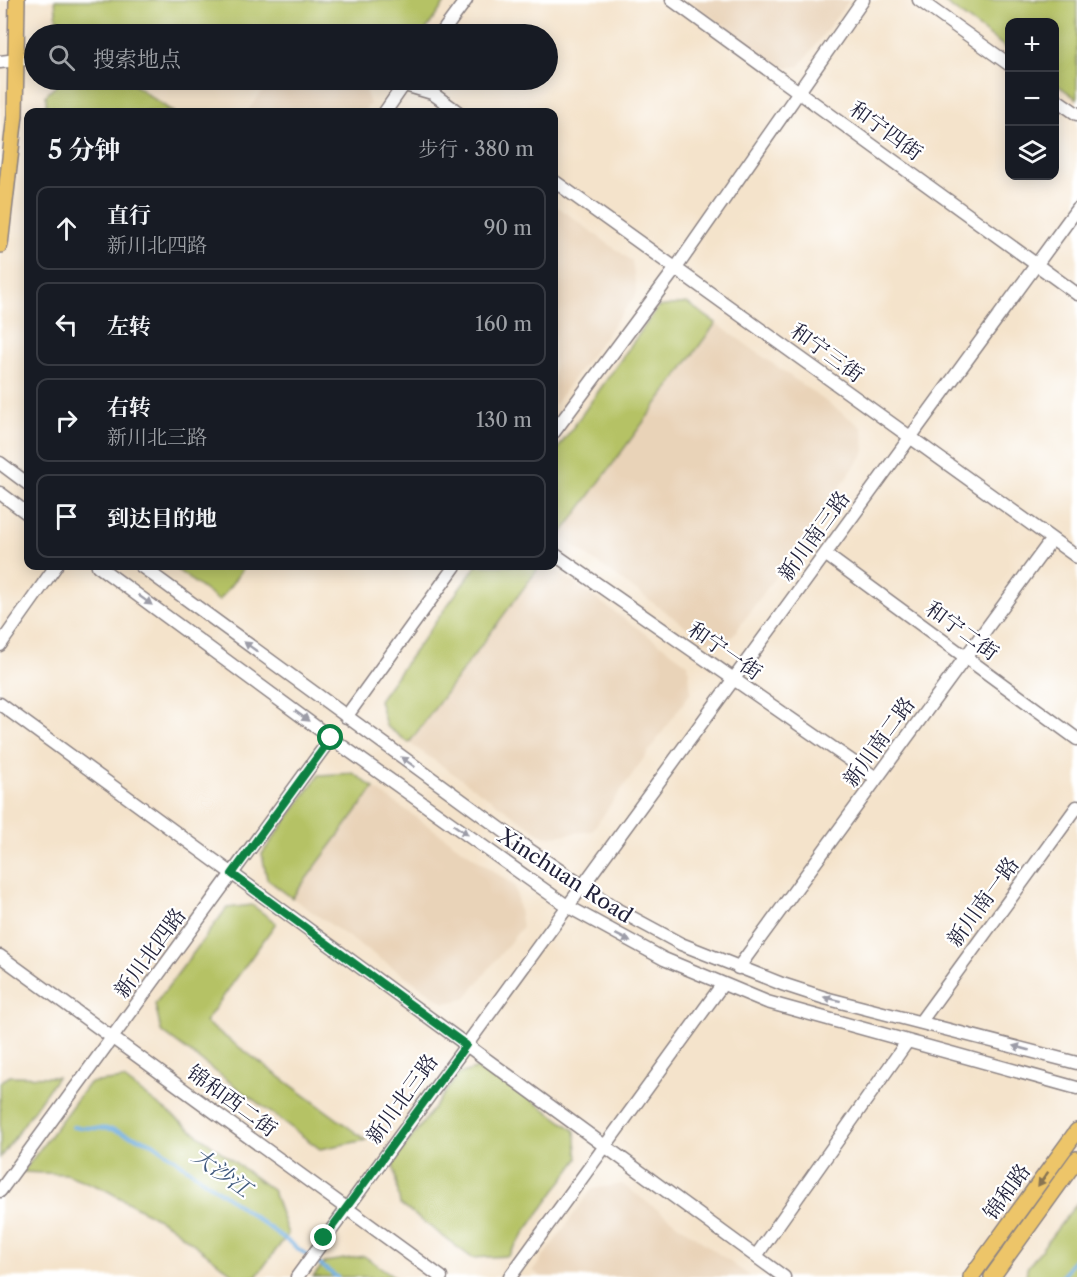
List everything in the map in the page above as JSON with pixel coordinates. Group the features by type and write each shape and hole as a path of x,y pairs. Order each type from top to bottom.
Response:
{"main road":[{"path":"0,245 15,115 17,0"},
{"name":"锦和路","path":"971,1277 1077,1131"},
{"name":"锦和路","path":"992,1277 1077,1159"}],"street":[{"path":"448,24 466,0"},
{"name":"和宁四街","path":"672,0 1077,294"},
{"path":"558,427 676,268 863,0"},
{"path":"919,0 1005,61"},
{"path":"0,62 24,59"},
{"path":"388,108 400,90"},
{"path":"425,90 453,108"},
{"path":"1059,101 1077,114"},
{"name":"和宁三街","path":"558,184 1077,557"},
{"name":"新川南三路","path":"582,886 1077,209"},
{"path":"0,463 24,481"},
{"path":"0,493 24,511"},
{"name":"新川南二路","path":"738,968 1052,539"},
{"name":"和宁二街","path":"825,554 1077,739"},
{"name":"和宁一街","path":"558,557 876,778"},
{"path":"0,645 53,570"},
{"name":"Xinchuan Road","path":"103,570 331,738 567,906 654,954 722,985 786,1008 1077,1088"},
{"name":"Xinchuan Road","path":"146,570 582,886 618,910 672,939 738,968 825,998 1077,1063"},
{"path":"346,717 452,570"},
{"path":"0,704 784,1277"},
{"name":"新川北四路","path":"0,1191 331,738"},
{"name":"新川南一路","path":"921,1021 1077,807"},
{"name":"新川北三路","path":"297,1277 582,886"},
{"name":"锦和西二街","path":"0,956 441,1277"},
{"path":"510,1277 722,985"},
{"path":"756,1256 907,1042"}],"shaded area":[{"path":"689,0 849,0 800,66 781,68"},
{"path":"264,90 365,90 370,104 366,108 250,108"},
{"path":"558,207 632,261 637,293 558,400"},
{"path":"716,323 863,428 865,452 732,637 706,641 560,536"},
{"path":"537,570 556,570 688,664 691,692 592,831 545,837 409,743"},
{"path":"374,788 515,886 522,927 465,999 444,1003 292,898"},
{"path":"622,1184 751,1277 542,1277 533,1271 592,1189"}],"green space":[{"path":"55,0 447,0 430,24 57,24"},
{"path":"941,0 1077,0 1077,99 1059,86 1059,18 1005,18 1005,47"},
{"path":"51,90 141,90 167,108 46,108 46,95"},
{"path":"687,303 716,323 560,536 558,534 558,448 658,307"},
{"path":"177,570 242,570 219,601"},
{"path":"473,570 537,570 409,743 386,726 379,700"},
{"path":"353,773 374,788 292,898 267,879 262,854 319,775"},
{"path":"252,905 276,923 205,1022 366,1140 320,1149 161,1031 155,1004 227,908"},
{"path":"485,1066 575,1131 578,1159 508,1256 472,1258 400,1204 393,1163 459,1074"},
{"path":"10,1076 57,1077 0,1158 0,1082"},
{"path":"124,1079 273,1191 288,1234 256,1277 237,1277 169,1225 104,1189 66,1174 23,1172 89,1083"},
{"path":"1077,1203 1077,1277 1026,1277 1027,1268"},
{"path":"364,1256 395,1277 313,1277 325,1262"}],"waterway":[{"name":"大沙江","path":"73,1127 111,1129 153,1143 337,1277"},
{"name":"大沙江","path":"1062,1277 1077,1256"}],"route":[{"path":"324,1238 466,1045 232,874 331,738"}]}
